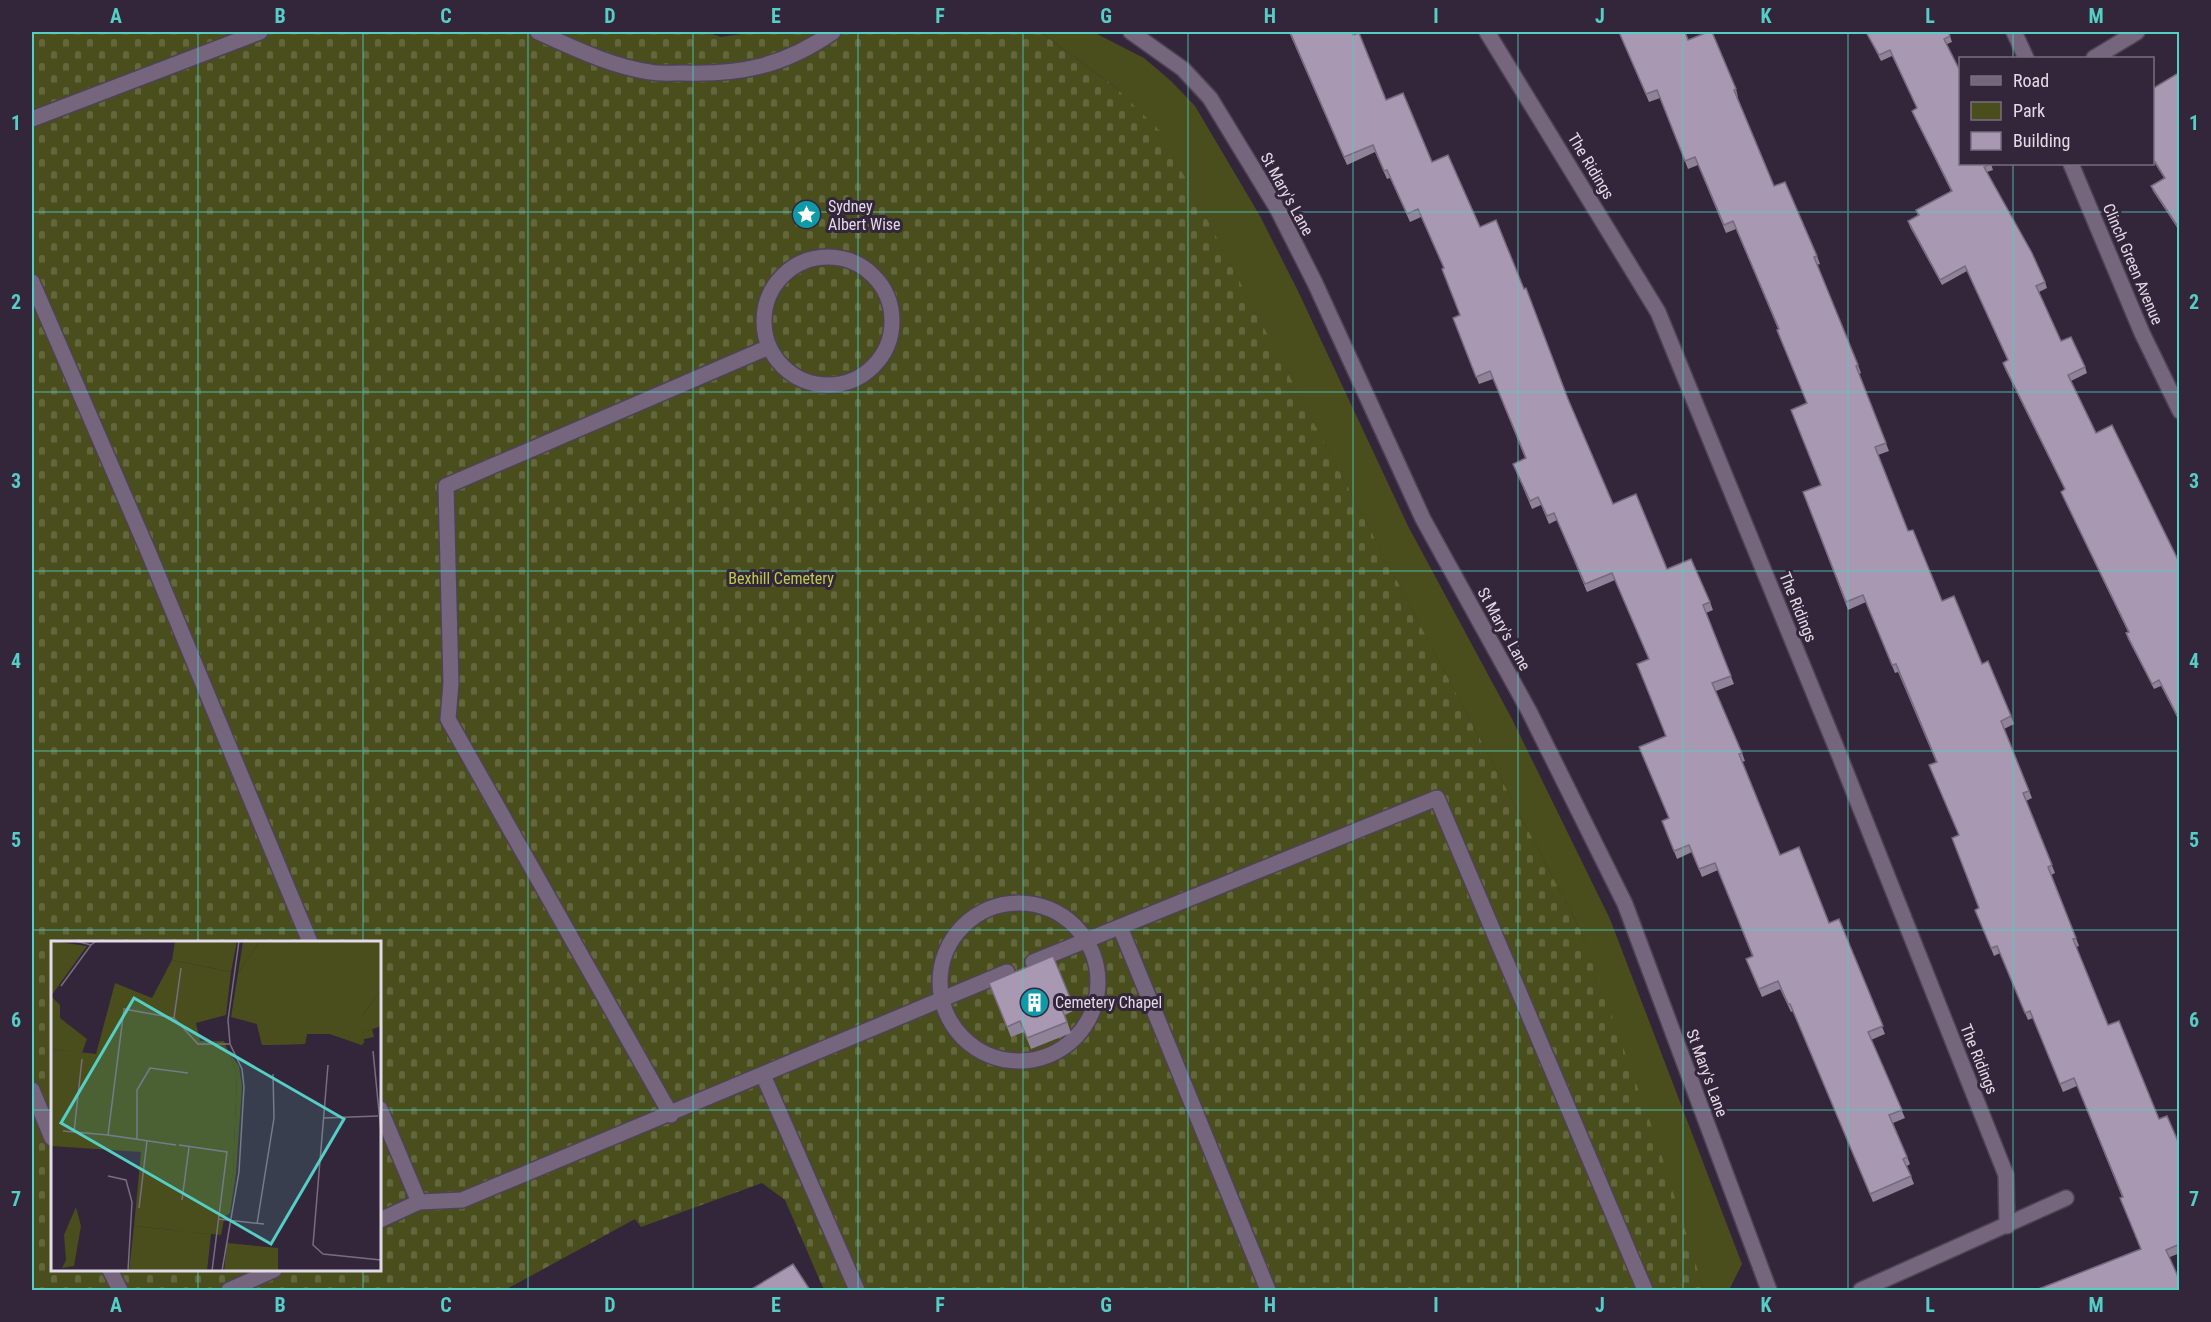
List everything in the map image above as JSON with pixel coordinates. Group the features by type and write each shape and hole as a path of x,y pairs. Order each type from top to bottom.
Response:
{"street":[{"path":"32,119 260,32"},
{"path":"538,32 590,55 650,72 714,74 768,65 808,49 832,32"},
{"name":"St Mary's Lane","path":"1131,32 1183,69 1210,98 1277,208 1423,519 1529,711 1625,904 1768,1290"},
{"name":"The Ridings","path":"1487,32 1658,312 1838,752 2006,1175 2007,1226"},
{"path":"2014,32 2026,57"},
{"path":"2096,57 2137,32"},
{"name":"Clinch Green Avenue","path":"2071,165 2142,333 2180,411"},
{"path":"825,257 850,261 871,273 887,295 892,318 888,343 874,366 853,380 828,386 804,381 783,368 769,347 763,322 767,298 780,277 801,263 825,257"},
{"path":"32,282 152,562 310,941"},
{"path":"671,1114 448,719 451,683 446,486 769,347"},
{"path":"1033,962 1437,798 1645,1290"},
{"path":"1019,901 1047,906 1073,922 1088,939 1100,977 1094,1010 1076,1038 1048,1057 1015,1062 983,1054 957,1033 940,1000 939,974 947,946 965,922 990,907 1019,901"},
{"path":"1120,927 1268,1290"},
{"path":"381,1220 419,1202 462,1200 1007,972"},
{"path":"763,1075 857,1290"},
{"path":"32,1090 51,1136"},
{"path":"381,1111 419,1202"},
{"path":"1862,1290 2066,1198"},
{"path":"111,1271 120,1290"},
{"path":"229,1290 270,1271"}],"green space":[{"name":"Bexhill Cemetery","path":"32,32 707,32 721,37 754,32 1040,32 1114,86 1161,132 1581,931 1658,1144 1704,1290 824,1290 785,1200 762,1183 641,1227 635,1219 505,1290 32,1290"},
{"path":"1040,32 1093,32 1144,58 1195,106 1260,216 1298,291 1408,526 1512,719 1610,919 1742,1264 1729,1290 1704,1290 1581,931 1161,133 1114,86"}],"building":[{"path":"1290,32 1352,32 1353,35 1359,33 1386,100 1403,93 1432,162 1448,155 1480,227 1496,220 1524,289 1526,288 1568,399 1613,504 1636,494 1667,569 1691,559 1710,602 1703,605 1731,676 1712,683 1742,753 1739,754 1780,855 1799,847 1829,923 1839,919 1883,1026 1868,1032 1902,1110 1889,1115 1907,1157 1903,1159 1911,1176 1870,1194 1790,1004 1778,981 1759,989 1746,959 1753,956 1715,863 1699,869 1689,845 1674,851 1662,821 1669,818 1639,747 1666,736 1637,664 1649,659 1612,573 1585,584 1554,513 1547,516 1538,497 1530,501 1513,464 1526,458 1490,371 1476,377 1453,318 1460,315 1442,269 1444,268 1418,209 1407,214 1373,145 1344,157"},
{"path":"1619,32 1685,32 1688,40 1712,32 1774,186 1785,182 1817,256 1814,257 1858,365 1856,366 1886,443 1875,447 1908,531 1913,530 1942,601 1954,596 1982,664 1988,661 2011,716 2001,721 2029,791 2023,793 2052,865 2048,867 2076,938 2073,939 2108,1025 2119,1021 2159,1119 2167,1116 2180,1146 2180,1244 2166,1250 2180,1281 2180,1290 2036,1290 2141,1249 2120,1198 2123,1197 2074,1078 2060,1084 2030,1011 2025,1013 1997,946 1991,948 1975,910 1979,908 1952,838 1959,835 1929,765 1937,762 1896,664 1892,665 1863,595 1846,602 1803,492 1821,485 1791,410 1807,403 1777,330 1779,329 1733,221 1724,225 1695,157 1685,161 1657,90 1646,94"},
{"path":"1866,32 1948,32 1950,36 1944,39 1959,69 1959,165 1989,165 1984,167 2032,253 2045,282 2036,286 2061,341 2071,337 2085,367 2068,375 2096,433 2112,425 2180,564 2180,721 2159,680 2152,684 2126,633 2129,632 2061,492 2065,489 2003,363 2008,360 1965,266 1940,280 1908,221 1919,215 1916,210 1952,191 1912,111 1917,108 1890,50 1879,55"},
{"path":"2180,72 2180,230 2151,186 2165,178 2154,160 2154,88"},
{"name":"Cemetery Chapel","path":"1053,956 1071,1000 1060,1004 1067,1022 1027,1038 1020,1021 1007,1027 989,983"},
{"path":"793,1264 810,1290 750,1290"}],"place":[{"name":"Sydney Albert Wise","path":"807,215"},
{"name":"Cemetery Chapel","path":"1034,1002"}]}
